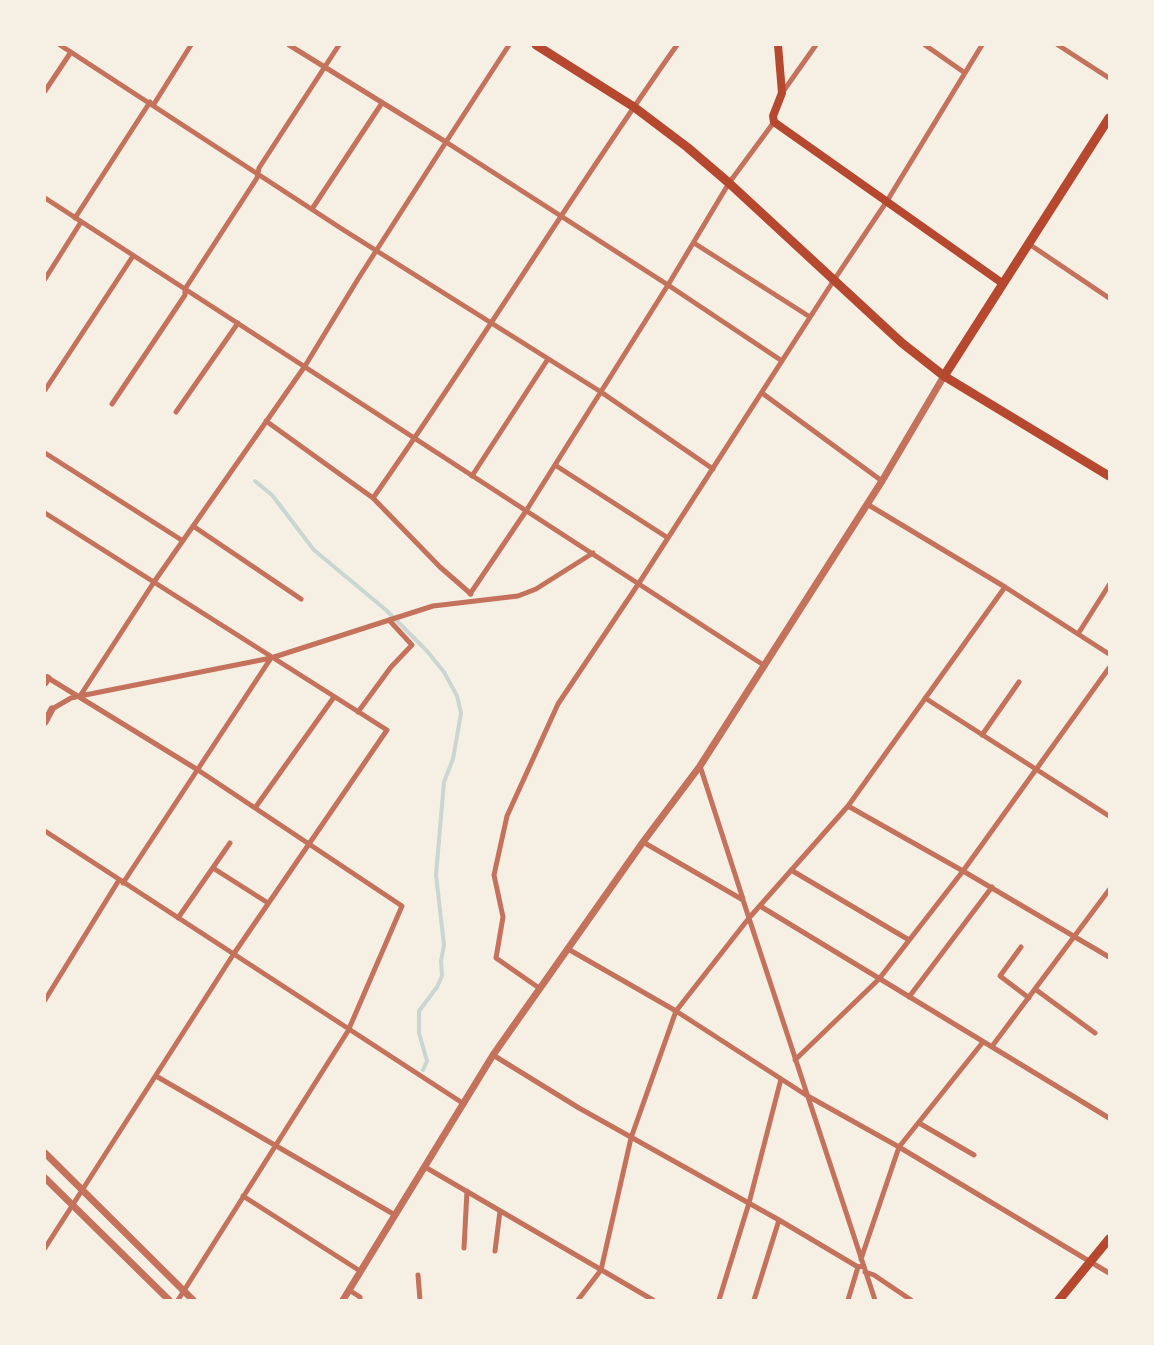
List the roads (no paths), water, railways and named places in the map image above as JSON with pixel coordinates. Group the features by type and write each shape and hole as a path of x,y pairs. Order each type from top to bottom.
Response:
{"main road":[{"path":"536,45 634,107 687,147 903,343 945,375 1109,476"},
{"path":"778,45 782,93 773,116 774,122 1002,283"},
{"path":"945,375 1109,118"},
{"path":"1059,1300 1109,1239"}],"street":[{"path":"60,45 377,251 601,392 713,469"},
{"path":"75,218 191,45"},
{"path":"289,45 562,216 782,361"},
{"path":"112,404 185,295 185,289 257,178 259,168 339,45"},
{"path":"80,696 154,582 305,366 509,45"},
{"path":"373,498 677,45"},
{"path":"782,93 816,45"},
{"path":"925,45 964,73"},
{"path":"539,988 496,958 503,917 494,875 507,816 558,704 887,201 982,45"},
{"path":"1058,45 1109,78"},
{"path":"45,91 71,52"},
{"path":"312,209 381,103"},
{"path":"470,594 555,465 729,183 774,122"},
{"path":"45,198 765,666"},
{"path":"45,279 81,222"},
{"path":"694,243 810,317"},
{"path":"1029,244 1109,298"},
{"path":"45,390 133,256"},
{"path":"176,412 238,323"},
{"path":"472,476 549,359"},
{"path":"343,1300 493,1055 643,842 700,766 882,481 945,375"},
{"path":"762,393 882,481"},
{"path":"266,421 373,498 440,567 476,599"},
{"path":"45,453 183,541"},
{"path":"555,465 668,538"},
{"path":"867,504 1005,587 1109,654"},
{"path":"45,513 387,730 233,955 45,1248"},
{"path":"193,526 301,599"},
{"path":"45,722 49,711 80,696 271,658 433,606 476,599 518,596 527,593 592,553"},
{"path":"1078,634 1109,585"},
{"path":"578,1300 601,1270 631,1138 676,1011 749,918 848,806 1005,587"},
{"path":"358,712 412,645 389,620"},
{"path":"45,1000 121,881 198,770 271,658"},
{"path":"795,1060 879,979 963,871 1109,668"},
{"path":"46,679 80,696 198,770 402,906 348,1030 178,1300"},
{"path":"982,735 1019,682"},
{"path":"255,808 334,697"},
{"path":"925,698 1109,816"},
{"path":"700,766 874,1300"},
{"path":"848,806 992,887 1109,957"},
{"path":"45,831 464,1104"},
{"path":"643,842 743,900"},
{"path":"177,918 230,843"},
{"path":"213,868 268,903"},
{"path":"791,870 909,940"},
{"path":"909,998 992,887"},
{"path":"993,1045 1109,890"},
{"path":"760,906 909,998 983,1042 993,1045 1109,1118"},
{"path":"1021,947 1000,976 1029,998"},
{"path":"568,949 676,1011 806,1095 899,1147 1109,1273"},
{"path":"1035,989 1095,1033"},
{"path":"848,1300 862,1266 899,1147 983,1042"},
{"path":"493,1055 631,1138 862,1266 911,1300"},
{"path":"156,1076 395,1215"},
{"path":"719,1300 749,1203 781,1079"},
{"path":"919,1123 974,1155"},
{"path":"45,1153 193,1300"},
{"path":"425,1167 653,1300"},
{"path":"45,1178 169,1300"},
{"path":"464,1248 467,1191"},
{"path":"243,1196 360,1272"},
{"path":"495,1251 500,1211"},
{"path":"754,1300 779,1220"},
{"path":"418,1275 420,1300"},
{"path":"349,1290 360,1297 360,1300"}],"waterway":[{"path":"255,481 272,495 314,550 386,610 427,651 444,672 457,696 461,713 453,759 444,782 436,875 444,945 441,961 442,976 437,987 419,1011 419,1033 427,1061 423,1070"}]}
